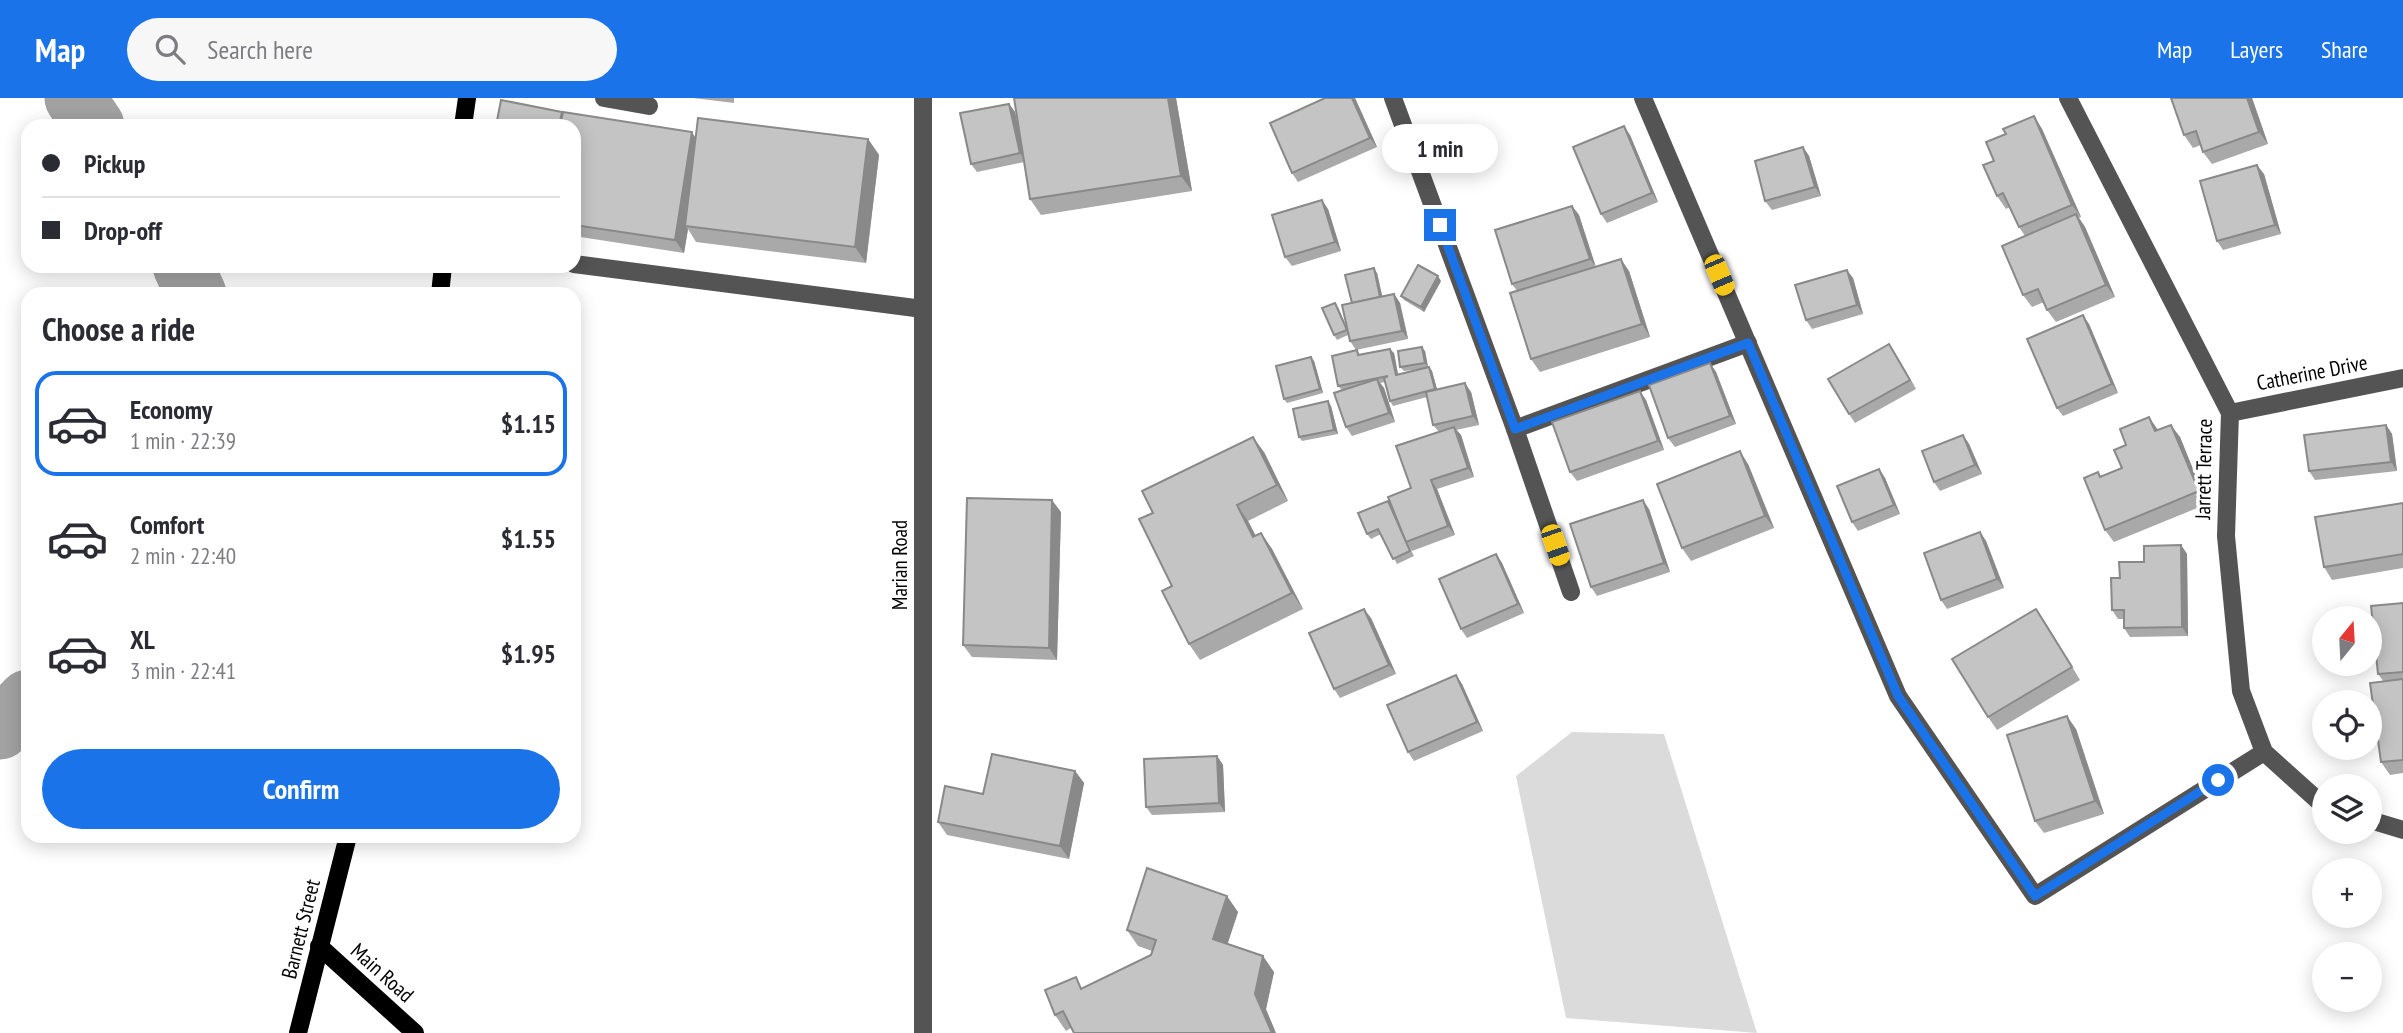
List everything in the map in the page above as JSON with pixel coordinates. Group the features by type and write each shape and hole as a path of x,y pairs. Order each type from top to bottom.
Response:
{"main road":[{"path":"464,119 467,98"},
{"name":"Barnett Street","path":"298,1033 346,843"},
{"name":"Main Road","path":"319,946 415,1033"}],"street":[{"path":"604,98 649,106"},
{"name":"Marian Road","path":"923,98 923,1033"},
{"path":"1393,98 1515,429 1571,592"},
{"path":"1643,98 1898,696 2035,896 2264,752"},
{"name":"Jarrett Terrace","path":"2068,98 2230,413 2226,536 2241,691 2264,752 2312,795"},
{"path":"581,265 923,309"},
{"path":"1515,429 1748,343"},
{"name":"Catherine Drive","path":"2230,413 2403,378"},
{"path":"2382,824 2403,830"}],"shaded area":[{"path":"1572,732 1664,734 1757,1033 1566,1018 1516,776"}],"building":[{"path":"1014,98 1168,98 1181,176 1030,199"},
{"path":"1325,98 1352,98 1370,138 1292,173 1270,123"},
{"path":"2171,98 2247,98 2259,132 2203,152 2196,131 2184,135"},
{"path":"501,100 562,112 560,119 497,119"},
{"path":"1009,104 1020,153 971,164 960,113"},
{"path":"563,112 692,132 675,240 581,226 581,119 562,119"},
{"path":"2034,116 2072,205 2019,227 2003,193 1997,196 1983,165 1994,161 1986,142 2006,134 2003,129"},
{"path":"698,118 868,139 855,247 685,226"},
{"path":"1624,126 1652,193 1601,214 1573,147"},
{"path":"1803,147 1815,187 1765,201 1755,161"},
{"path":"2257,165 2275,225 2217,241 2200,181"},
{"path":"1322,200 1335,242 1285,257 1272,215"},
{"path":"1572,206 1590,259 1512,284 1495,230"},
{"path":"2076,214 2106,285 2047,310 2038,289 2023,295 2002,246"},
{"path":"1621,259 1642,324 1531,359 1510,293"},
{"path":"1418,265 1438,276 1421,307 1401,296"},
{"path":"1374,268 1380,297 1352,303 1345,275"},
{"path":"1847,270 1857,305 1806,320 1795,285"},
{"path":"1394,294 1402,331 1350,341 1342,305"},
{"path":"1335,303 1347,330 1334,335 1322,308"},
{"path":"2083,315 2112,384 2057,408 2027,339"},
{"path":"1889,344 1910,380 1849,414 1828,379"},
{"path":"1422,347 1425,363 1400,367 1398,351"},
{"path":"1390,349 1396,375 1429,367 1435,389 1390,401 1384,378 1388,376 1338,386 1332,356 1357,350 1358,355"},
{"path":"1311,357 1320,389 1284,399 1276,366"},
{"path":"1710,363 1730,416 1668,438 1649,385"},
{"path":"1377,379 1389,413 1346,427 1334,393"},
{"path":"1465,383 1473,416 1433,425 1426,392"},
{"path":"1640,391 1658,441 1570,472 1552,422"},
{"path":"1328,401 1334,430 1299,437 1293,409"},
{"path":"2149,417 2155,431 2171,425 2199,491 2105,530 2084,478 2098,472 2100,477 2122,468 2114,450 2126,445 2120,429"},
{"path":"2386,425 2391,462 2309,471 2304,435"},
{"path":"1454,427 1468,468 1431,480 1448,526 1406,542 1388,497 1411,488 1396,446"},
{"path":"1963,435 1975,465 1934,482 1922,451"},
{"path":"1253,437 1277,485 1237,505 1253,537 1261,533 1292,593 1189,644 1162,591 1172,586 1139,519 1153,513 1142,491"},
{"path":"1740,451 1765,516 1682,548 1657,484"},
{"path":"1879,469 1894,505 1852,522 1837,486"},
{"path":"967,498 1052,500 1049,648 963,645"},
{"path":"1643,500 1664,563 1591,587 1570,524"},
{"path":"1388,501 1410,551 1393,559 1378,529 1367,534 1358,513"},
{"path":"2403,503 2403,554 2324,567 2315,517"},
{"path":"1980,532 1997,579 1941,600 1924,553"},
{"path":"2181,545 2182,627 2124,628 2124,610 2112,610 2111,578 2120,578 2119,562 2144,562 2144,546"},
{"path":"1496,554 1518,604 1461,629 1439,579"},
{"path":"2403,603 2403,672 2382,674 2382,606 2371,606"},
{"path":"1364,609 1389,665 1334,689 1309,633"},
{"path":"2036,609 2072,667 1988,717 1952,659"},
{"path":"1456,675 1477,722 1408,752 1387,705"},
{"path":"2403,679 2403,760 2381,762 2382,690 2371,690 2370,683"},
{"path":"2067,716 2095,801 2035,821 2007,735"},
{"path":"992,754 1075,771 1060,846 938,822 945,786 983,794"},
{"path":"1217,756 1219,803 1146,807 1144,759"},
{"path":"1147,868 1227,896 1213,939 1263,956 1255,994 1272,1033 1074,1033 1063,1011 1055,1015 1045,990 1076,977 1081,989 1151,955 1156,940 1127,930"}],"waterway":[{"path":"75,98 89,119"},
{"path":"186,273 193,287"},
{"path":"0,729 21,707"}],"route":[{"path":"1440,225 1515,429 1748,343 1898,696 2035,896 2218,780"}]}
